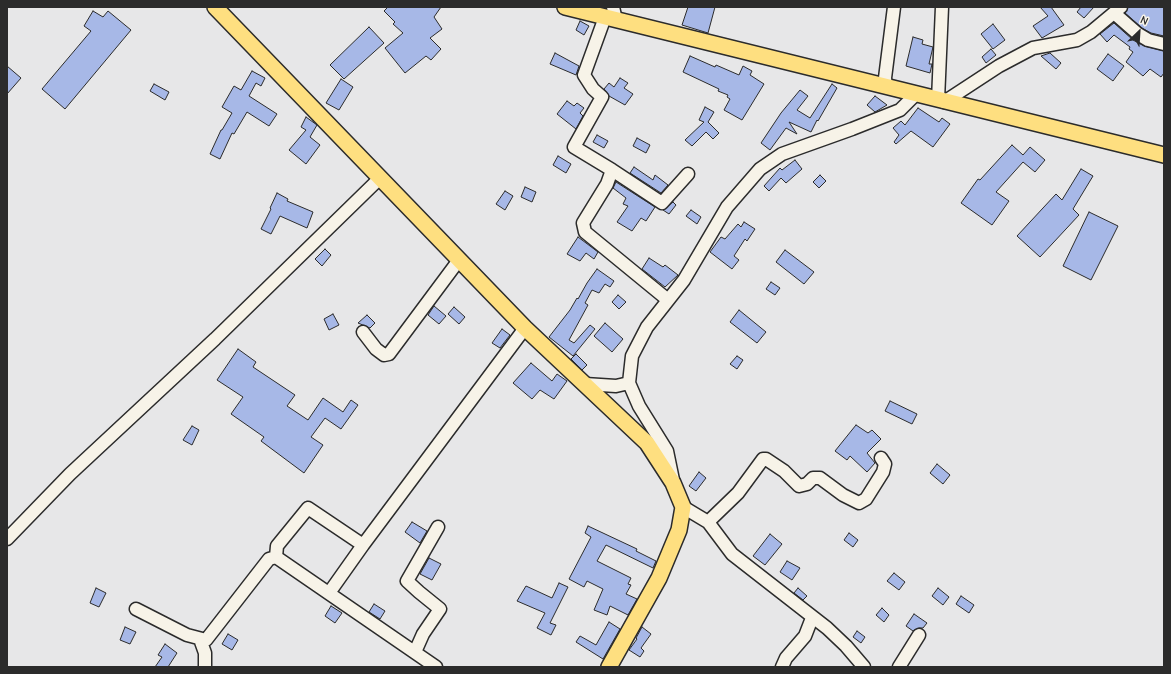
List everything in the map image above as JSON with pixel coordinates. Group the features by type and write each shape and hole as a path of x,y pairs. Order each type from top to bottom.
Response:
{"main road":[{"path":"215,7 525,328 647,443 673,483 683,507 679,530 659,578 609,667"},
{"path":"565,7 611,15 941,101 1164,155"}],"street":[{"path":"886,87 885,78 894,7"},
{"path":"941,101 942,7"},
{"path":"941,101 999,66 1033,48 1077,40 1091,32 1117,10 1143,37 1148,40 1164,44"},
{"path":"611,15 584,75 593,89 602,97 574,147 662,203 688,174"},
{"path":"673,483 667,451 639,406 629,383 632,356 648,326 684,280 727,208 760,169 782,154 900,110 916,94"},
{"path":"612,170 608,184 583,223 585,232 668,300"},
{"path":"7,539 70,474 215,339 380,178"},
{"path":"363,332 376,349 384,355 390,354 459,260"},
{"path":"329,593 363,544 525,328"},
{"path":"585,384 616,386 629,383"},
{"path":"708,522 738,493 763,459 766,459 784,472 799,486 807,484 813,478 820,478 843,495 859,503 866,499 883,472 885,464 881,458"},
{"path":"683,507 708,522 732,554 740,562 827,628 846,646 864,667"},
{"path":"276,557 277,546 308,508 363,544"},
{"path":"415,652 423,634 440,609 407,581 438,528"},
{"path":"276,557 436,667"},
{"path":"136,609 187,635 206,640 269,560 276,557"},
{"path":"782,667 786,658 805,636 812,618"},
{"path":"899,667 919,635"},
{"path":"200,639 205,653 205,667"}],"building":[{"path":"388,7 441,7 434,17 442,29 430,38 441,49 431,60 426,56 405,73 385,48 403,33 393,24 395,22 384,11"},
{"path":"688,7 715,7 708,33 682,25"},
{"path":"1040,7 1051,7 1064,25 1042,38 1033,26 1048,16"},
{"path":"1081,7 1094,7 1084,18 1077,12"},
{"path":"1128,7 1164,7 1164,36 1151,33 1142,28 1125,13"},
{"path":"93,11 103,17 108,11 131,30 65,109 42,89 91,31 84,26"},
{"path":"580,21 589,26 584,35 576,30"},
{"path":"1114,23 1133,40 1144,46 1164,51 1164,73 1161,77 1150,69 1143,76 1126,62 1133,52 1129,49 1130,47 1114,35 1107,42 1100,34"},
{"path":"993,24 1005,40 993,49 981,34"},
{"path":"369,27 384,43 344,79 330,65"},
{"path":"913,37 923,40 922,44 933,47 929,64 932,64 930,73 906,66"},
{"path":"991,49 996,55 986,63 982,57"},
{"path":"555,53 579,66 576,75 550,64"},
{"path":"1050,53 1061,63 1056,69 1041,56"},
{"path":"1108,54 1124,66 1113,81 1097,69"},
{"path":"690,56 715,67 716,65 739,75 743,66 752,71 750,75 764,84 742,120 724,110 730,99 727,97 728,95 718,91 719,89 683,72"},
{"path":"7,66 21,78 7,94"},
{"path":"252,71 265,78 261,86 256,83 249,96 277,114 269,126 247,112 234,134 232,133 220,159 210,154 221,130 232,113 222,107 234,86 241,90"},
{"path":"620,78 628,83 624,88 633,94 625,105 609,96 604,89 609,83 614,87"},
{"path":"341,79 353,87 339,110 326,103"},
{"path":"154,84 169,92 165,100 150,91"},
{"path":"832,84 837,88 811,132 789,122 797,134 786,128 770,150 761,143 781,113 800,90 808,96 797,110 810,118"},
{"path":"875,96 887,105 875,112 867,105"},
{"path":"567,101 574,106 577,103 584,108 580,113 583,116 576,129 557,114"},
{"path":"705,107 714,112 708,122 719,133 713,139 706,132 692,146 685,140 704,122 699,120"},
{"path":"918,108 939,122 942,118 950,124 933,147 911,131 896,144 894,142 899,135 893,128 901,121 905,125"},
{"path":"306,117 317,125 310,137 320,145 306,164 289,150 306,130 301,127"},
{"path":"597,135 608,141 604,148 593,142"},
{"path":"637,138 650,145 646,153 633,146"},
{"path":"1012,145 1023,155 1030,147 1045,160 1035,172 1023,162 996,192 1009,201 992,225 961,203 978,179 980,180"},
{"path":"558,156 571,164 566,173 553,165"},
{"path":"795,160 802,169 786,183 781,178 769,191 764,186 780,168 782,170"},
{"path":"634,167 653,180 655,175 668,185 661,193 630,173"},
{"path":"1081,169 1093,176 1073,209 1079,215 1040,257 1017,236 1056,194 1062,200"},
{"path":"820,175 826,181 819,188 813,182"},
{"path":"616,182 655,207 646,221 641,218 632,231 617,222 628,206 623,204 626,198 613,188"},
{"path":"525,187 536,192 532,202 521,197"},
{"path":"505,191 513,196 505,210 496,204"},
{"path":"277,193 288,199 287,201 313,212 307,228 280,216 271,234 261,229"},
{"path":"673,202 676,205 669,214 663,210"},
{"path":"691,210 701,217 697,224 686,216"},
{"path":"1089,212 1118,226 1091,280 1063,266"},
{"path":"744,222 755,229 747,241 745,239 734,256 739,260 732,269 710,252 721,237 725,239 738,224 741,227"},
{"path":"578,237 598,252 594,259 586,253 580,261 567,254"},
{"path":"325,249 331,255 322,266 315,259"},
{"path":"785,250 814,272 804,284 776,262"},
{"path":"649,258 663,267 665,265 678,275 665,287 642,269"},
{"path":"597,269 614,281 610,287 605,284 599,293 592,290 585,303 588,305 569,340 574,343 590,325 595,329 573,356 549,337 570,310 577,298 578,299"},
{"path":"771,282 780,288 775,295 766,289"},
{"path":"618,295 626,302 619,309 612,302"},
{"path":"434,306 446,316 439,324 428,315"},
{"path":"454,307 465,317 459,324 448,314"},
{"path":"739,310 766,332 757,343 730,322"},
{"path":"333,314 339,325 329,330 324,319"},
{"path":"367,315 375,323 370,328 358,323"},
{"path":"605,323 623,339 612,352 594,336"},
{"path":"502,329 510,335 500,348 492,343"},
{"path":"238,349 256,362 253,367 295,395 287,406 308,420 323,398 343,412 351,400 358,405 341,429 325,418 311,437 323,445 304,473 261,441 264,437 231,414 243,397 217,380"},
{"path":"576,354 587,365 582,370 571,359"},
{"path":"737,356 743,360 737,369 730,364"},
{"path":"531,363 552,381 557,374 567,381 554,399 540,390 532,399 513,383"},
{"path":"890,401 917,414 912,424 885,411"},
{"path":"856,425 868,433 872,430 881,439 867,453 875,463 867,472 850,456 847,460 835,451"},
{"path":"192,426 199,430 192,445 183,440"},
{"path":"937,464 950,475 943,484 930,473"},
{"path":"699,472 706,478 696,491 689,486"},
{"path":"412,522 427,531 420,543 405,532"},
{"path":"588,526 637,549 636,551 656,561 653,568 606,545 597,561 631,578 628,584 631,585 626,594 637,599 628,615 610,606 607,615 594,610 603,589 587,581 584,587 569,579 591,537 585,533"},
{"path":"849,533 858,540 853,547 844,540"},
{"path":"770,534 782,544 765,565 753,556"},
{"path":"429,558 441,564 432,580 420,574"},
{"path":"787,561 800,568 792,580 780,572"},
{"path":"894,573 905,582 899,590 887,581"},
{"path":"559,583 568,587 550,623 556,625 551,635 537,628 545,613 517,601 526,586 552,598"},
{"path":"96,588 106,593 99,607 90,603"},
{"path":"798,588 807,596 803,600 794,593"},
{"path":"938,588 949,597 943,605 932,596"},
{"path":"961,596 974,605 969,613 956,604"},
{"path":"374,604 385,611 380,619 369,612"},
{"path":"331,606 342,613 335,623 325,616"},
{"path":"882,608 889,615 884,622 876,615"},
{"path":"914,614 927,623 923,628 913,631 906,626"},
{"path":"609,622 620,629 603,659 576,642 580,636 596,645"},
{"path":"125,627 136,632 130,644 120,640"},
{"path":"642,627 651,634 641,648 644,651 640,657 629,650 637,639 636,638"},
{"path":"857,631 865,637 861,643 853,637"},
{"path":"228,634 238,640 232,650 222,644"},
{"path":"165,644 177,653 168,667 155,667 162,657 158,655"}]}
